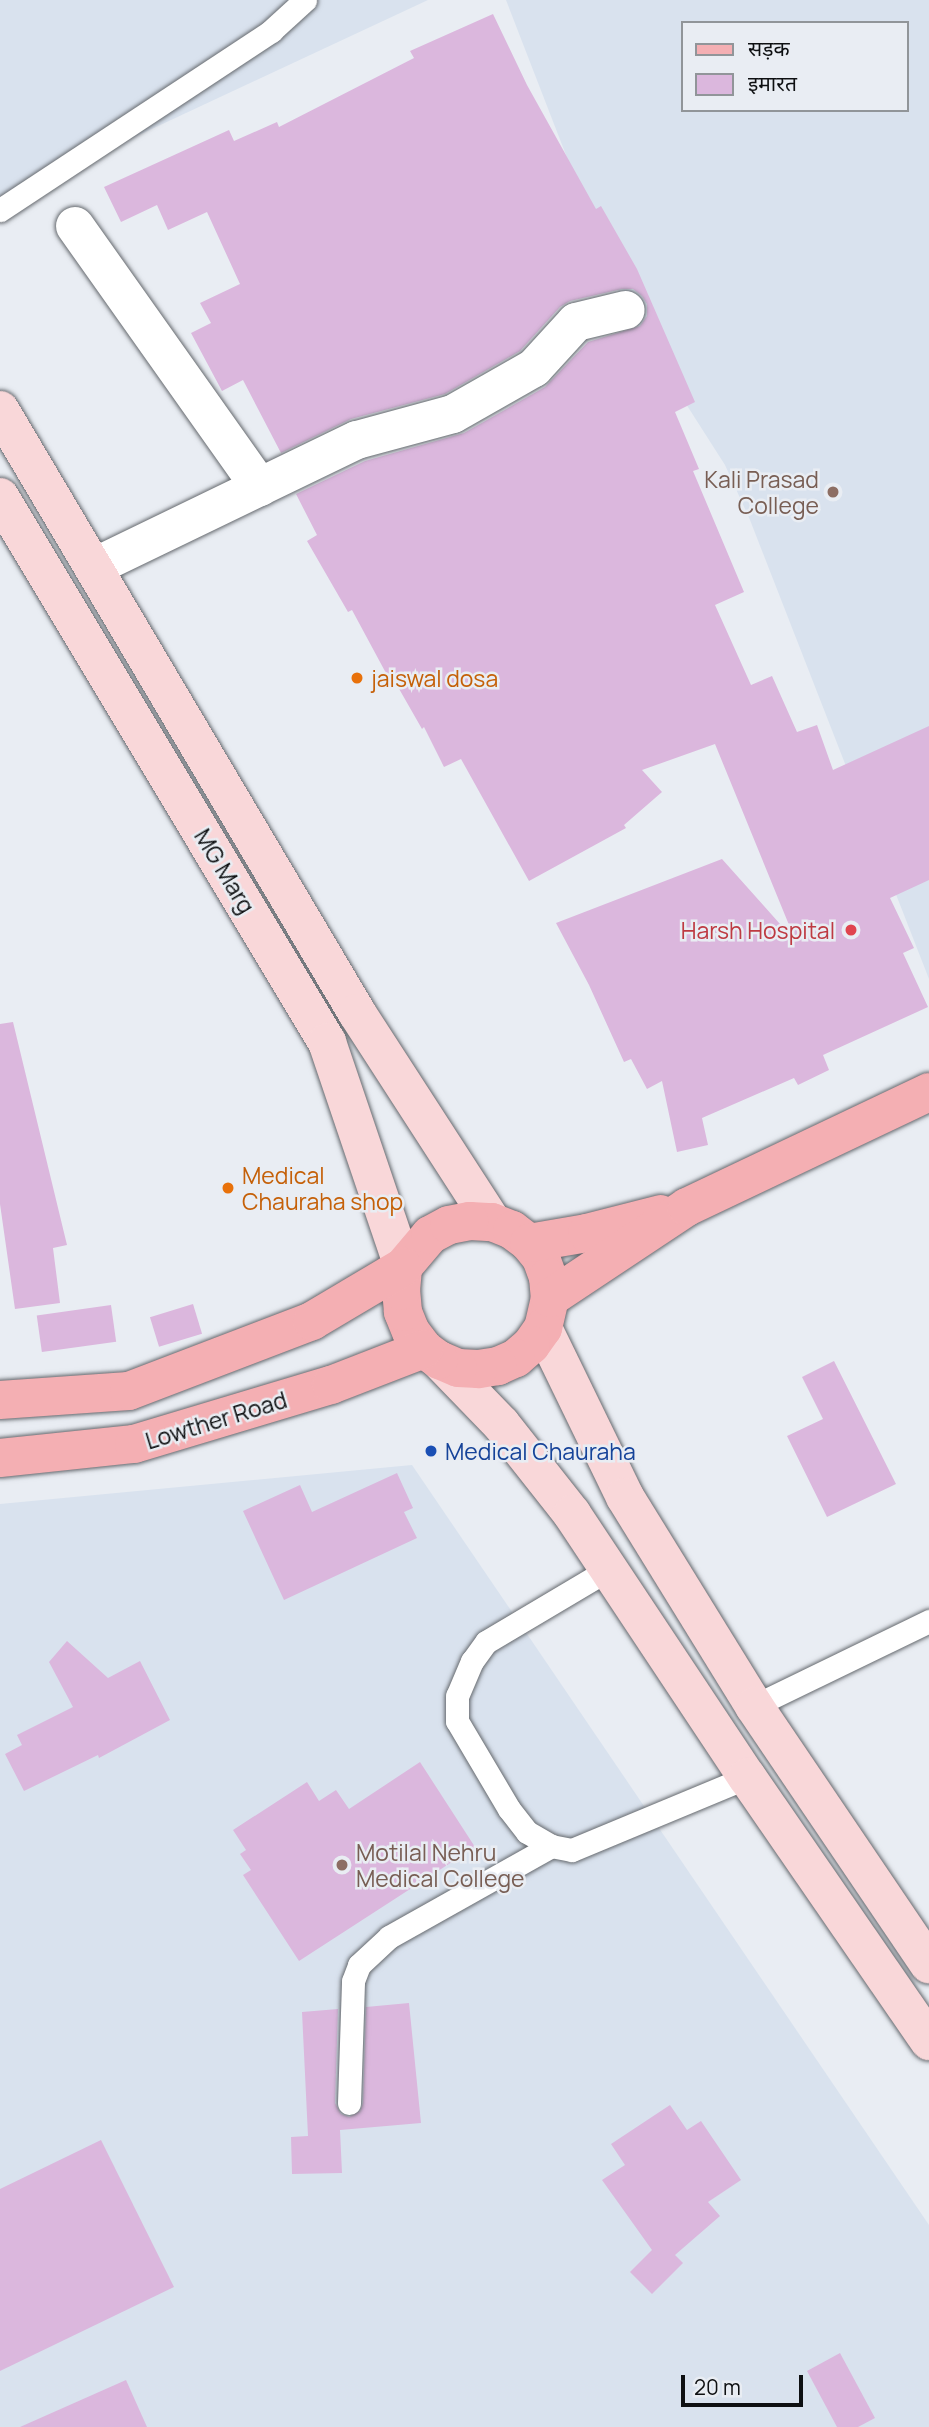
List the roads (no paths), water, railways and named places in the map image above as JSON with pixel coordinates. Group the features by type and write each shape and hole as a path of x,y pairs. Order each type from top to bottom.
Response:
{"main road":[{"path":"0,410 357,1013 492,1222"},
{"name":"MG Marg","path":"0,497 327,1042 403,1268"},
{"path":"529,1242 587,1233 687,1207 929,1092"},
{"path":"431,1355 458,1368 498,1367 516,1358 531,1345 547,1313 687,1207"},
{"path":"0,1400 129,1391 312,1321 403,1268 430,1235 449,1225 470,1221 492,1222 512,1230 529,1242 544,1268 547,1313 625,1497 754,1706 929,1964"},
{"path":"403,1268 403,1312 411,1332 501,1424 572,1514 747,1777 929,2041"},
{"name":"Lowther Road","path":"4,1461 134,1444 431,1355"}],"street":[{"path":"75,226 260,488"},
{"path":"93,567 357,440 453,414 534,368 576,322 626,310"}],"lane":[{"path":"0,210 271,31 305,0"},
{"path":"609,1569 486,1642 472,1661 457,1696 457,1721 509,1809 527,1832 551,1846 572,1850 747,1777"},
{"path":"754,1706 929,1621"},
{"path":"349,2103 353,1981 359,1965 389,1937 551,1846"}],"place":[{"name":"Kali Prasad College","path":"833,492"},
{"name":"jaiswal dosa","path":"357,678"},
{"name":"Harsh Hospital","path":"851,930"},
{"name":"Medical Chauraha shop","path":"228,1188"},
{"name":"Medical Chauraha","path":"431,1451"},
{"name":"Motilal Nehru Medical College","path":"342,1865"}]}
